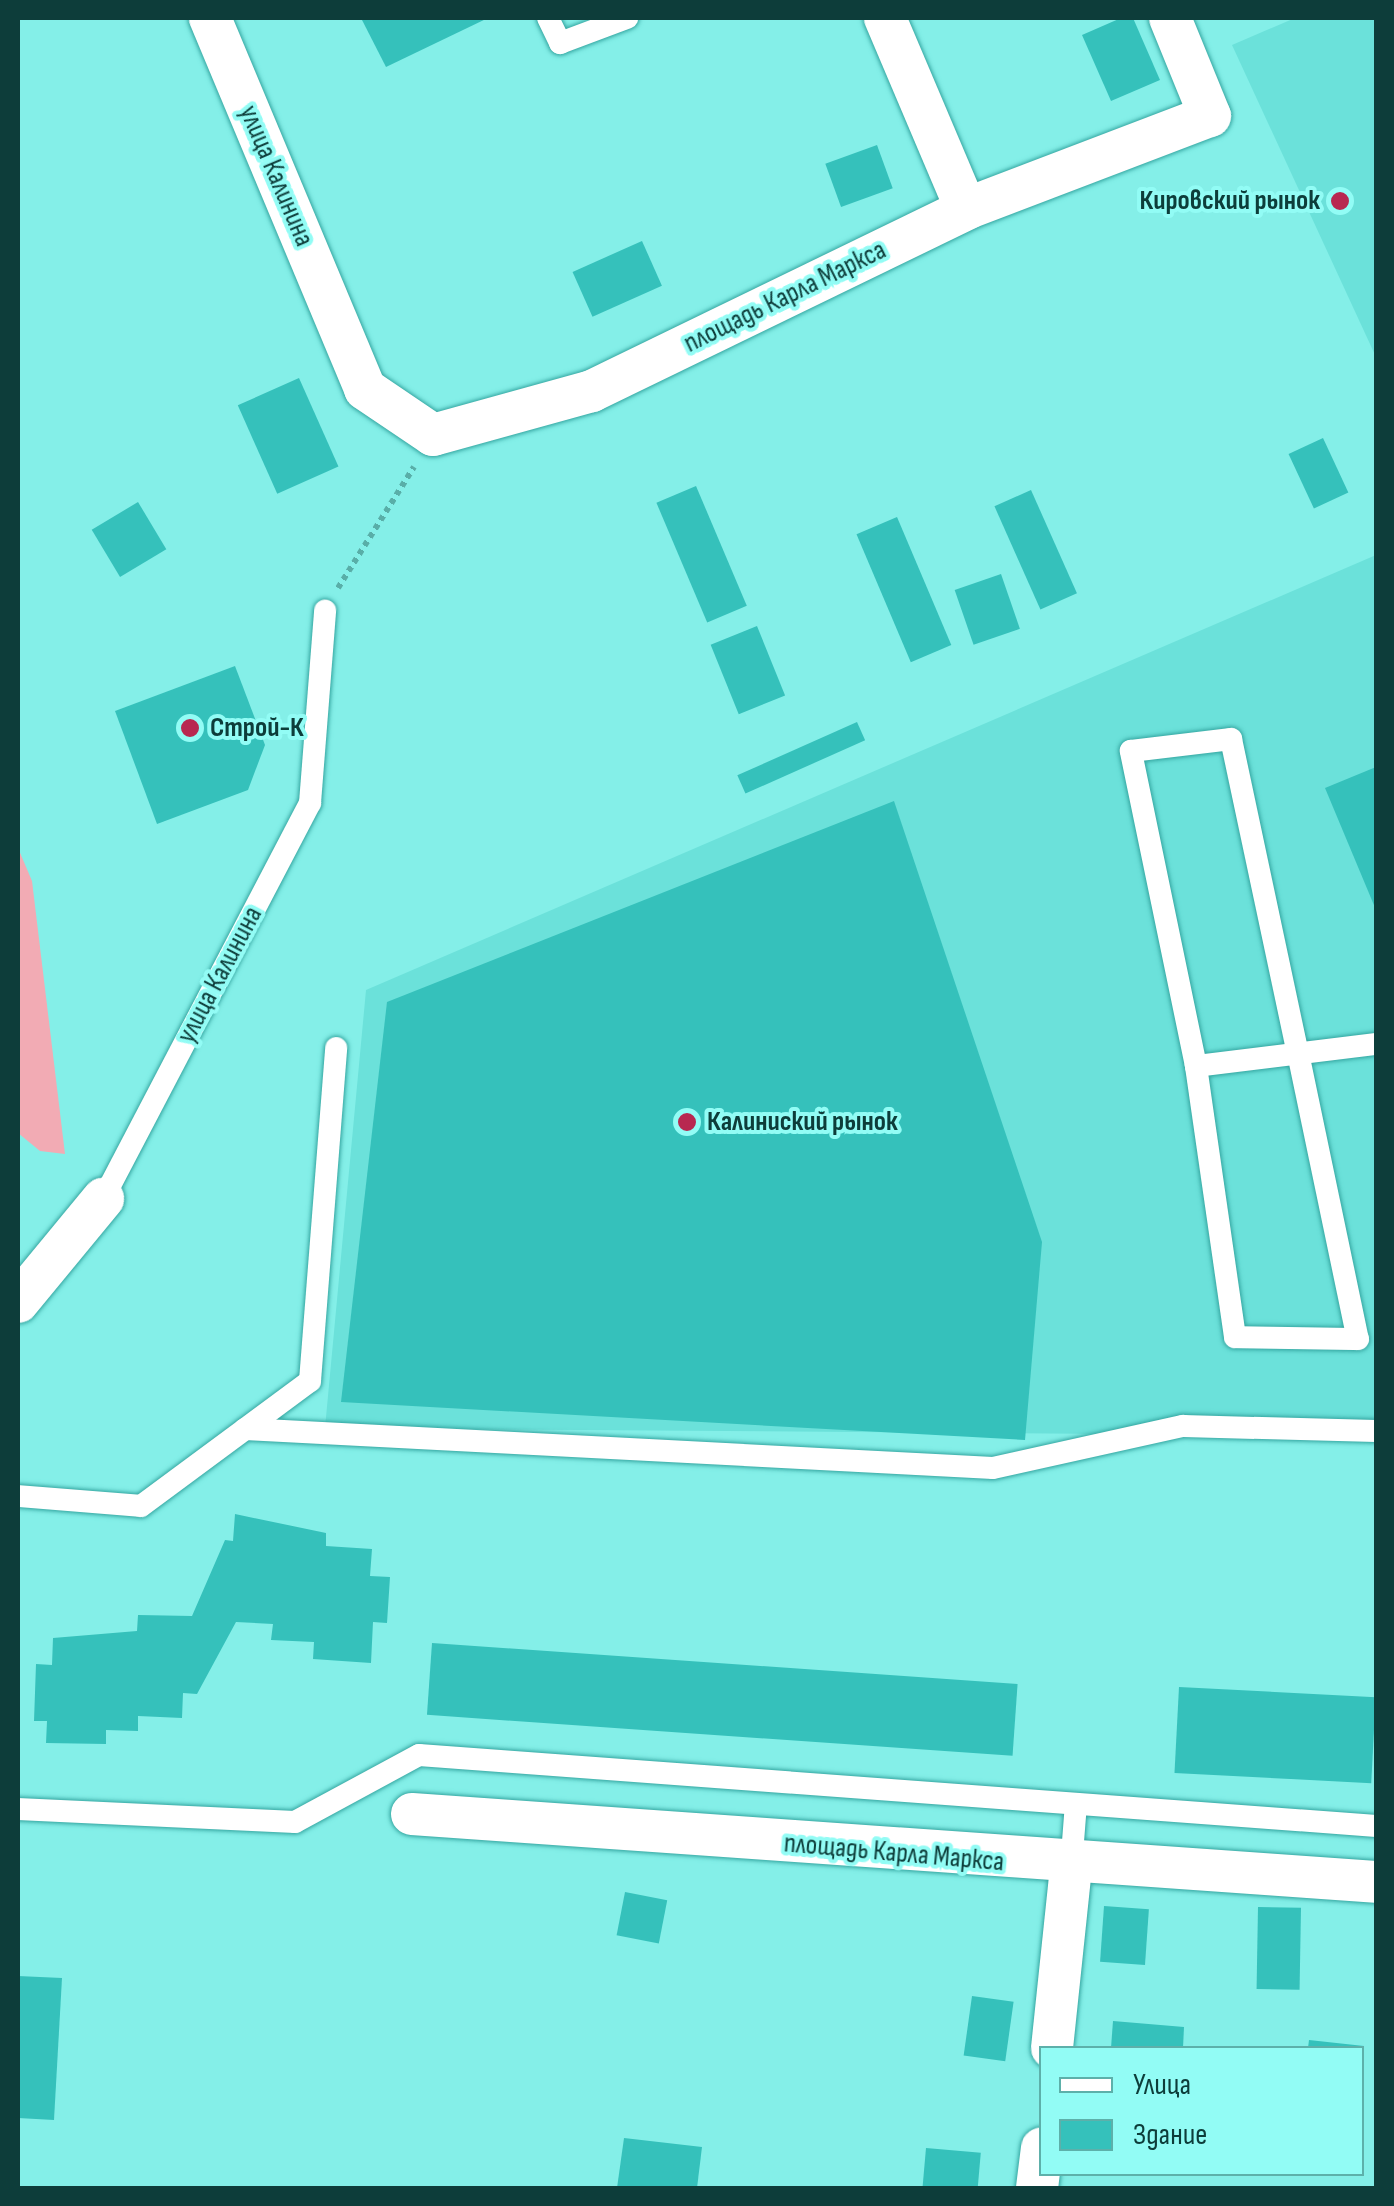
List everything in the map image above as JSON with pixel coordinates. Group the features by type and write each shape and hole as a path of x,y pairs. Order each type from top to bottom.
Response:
{"street":[{"name":"улица Калинина","path":"210,18 365,389 433,435"},
{"path":"885,18 966,209"},
{"name":"площадь Карла Маркса","path":"433,435 592,392 966,209 1210,116 1170,18"},
{"name":"улица Калинина","path":"18,1302 103,1199"},
{"name":"площадь Карла Маркса","path":"412,1814 1072,1868 1376,1882"},
{"path":"1052,2046 1072,1868"}],"lane":[{"path":"548,18 560,43 627,18"},
{"name":"улица Калинина","path":"103,1199 310,802 324,610"},
{"path":"1232,739 1298,1053 1358,1339 1235,1337 1196,1066 1131,751 1232,739"},
{"path":"1196,1066 1376,1044"},
{"path":"18,1496 141,1506 310,1381 336,1048"},
{"path":"245,1429 993,1468 1183,1426 1376,1431"},
{"path":"18,1809 295,1822 419,1755 1376,1826"},
{"path":"1072,1868 1076,1804"}],"path":[{"path":"324,610 433,435"}],"shaded area":[{"name":"Кировский рынок","path":"1295,18 1376,18 1376,357 1232,45"},
{"path":"1376,555 1376,1436 325,1428 366,990"},
{"path":"18,848 32,881 65,1154 40,1151 18,1133"}],"building":[{"path":"361,18 488,18 386,67"},
{"path":"1121,18 1133,18 1160,80 1111,101 1082,35"},
{"path":"877,145 893,188 841,207 825,164"},
{"path":"642,241 662,286 593,317 573,272"},
{"path":"299,378 338,467 277,494 238,405"},
{"path":"1323,438 1348,492 1314,508 1289,454"},
{"path":"696,486 747,606 707,622 656,503"},
{"path":"1031,490 1077,593 1040,610 994,506"},
{"path":"138,502 166,549 120,577 92,530"},
{"path":"897,517 951,645 911,662 856,534"},
{"path":"1001,574 1020,629 974,645 955,590"},
{"path":"757,626 785,696 739,714 711,645"},
{"name":"Строй-К","path":"235,666 265,745 248,790 157,824 115,711"},
{"path":"857,722 865,740 745,794 737,775"},
{"path":"1376,767 1376,910 1325,788"},
{"name":"Калиниский рынок","path":"894,801 1042,1242 1025,1440 341,1402 387,1002"},
{"path":"235,1514 326,1533 326,1546 372,1549 370,1576 390,1577 387,1623 373,1622 371,1663 313,1659 314,1642 271,1640 273,1624 236,1622 197,1694 183,1693 182,1718 138,1716 138,1731 106,1730 106,1744 46,1743 47,1721 34,1721 36,1664 52,1665 53,1638 137,1631 138,1615 192,1616 225,1540 233,1541"},
{"path":"432,1643 1018,1684 1013,1756 427,1715"},
{"path":"1179,1687 1376,1697 1371,1783 1174,1773"},
{"path":"625,1892 667,1900 659,1943 617,1935"},
{"path":"1104,1906 1149,1909 1145,1965 1100,1962"},
{"path":"1258,1907 1301,1908 1300,1990 1257,1989"},
{"path":"18,1976 62,1978 54,2120 18,2118"},
{"path":"972,1996 1014,2002 1005,2061 964,2055"},
{"path":"1113,2021 1184,2027 1183,2046 1111,2046"},
{"path":"1309,2040 1364,2046 1308,2046"},
{"path":"624,2138 702,2147 697,2188 617,2188"},
{"path":"926,2148 981,2153 978,2188 923,2188"}],"place":[{"name":"Кировский рынок","path":"1340,201"},
{"name":"Строй-К","path":"190,728"},
{"name":"Калиниский рынок","path":"687,1122"}]}
